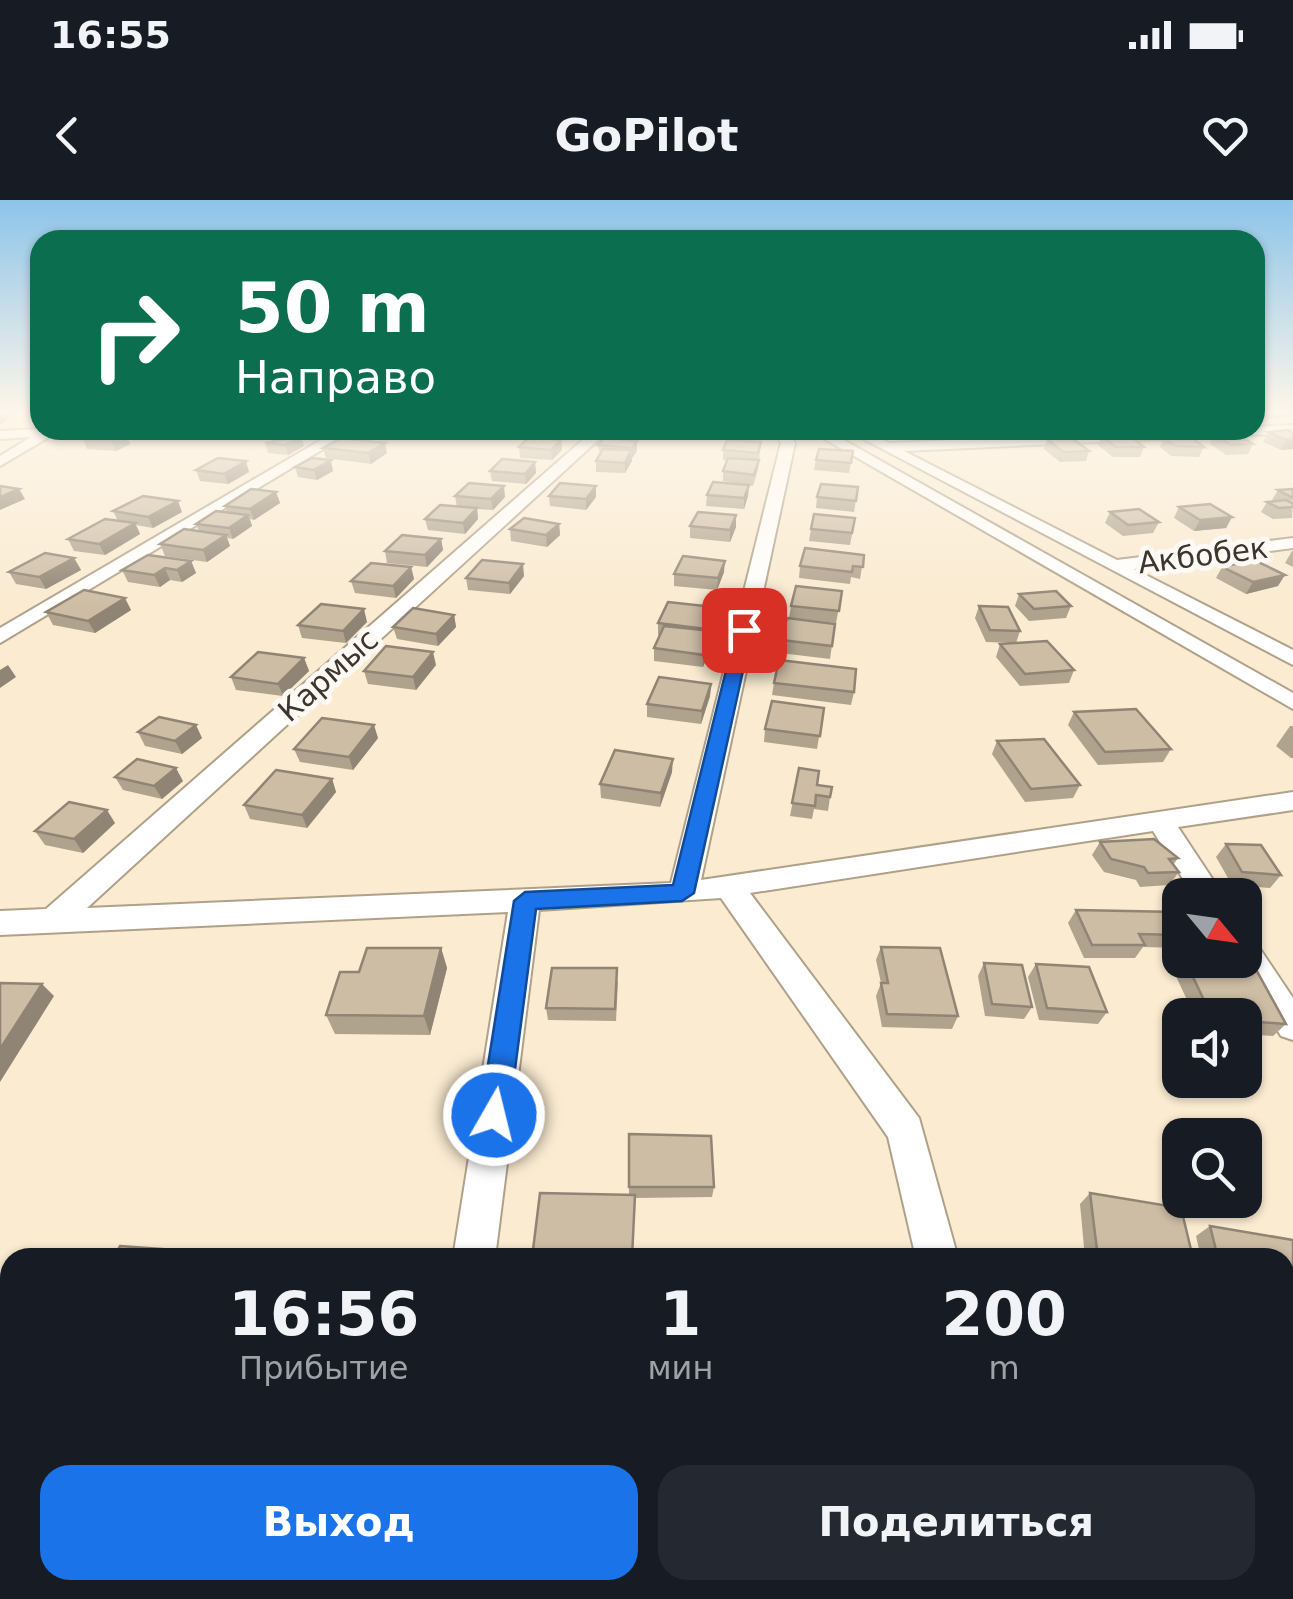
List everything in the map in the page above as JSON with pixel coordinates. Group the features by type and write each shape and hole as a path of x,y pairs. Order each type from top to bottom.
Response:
{"street":[{"path":"0,637 270,476"},
{"name":"Кармыс","path":"52,921 550,476"},
{"path":"682,893 780,476"},
{"path":"897,476 1293,702"},
{"path":"944,476 1293,659"},
{"name":"Акбобек","path":"1114,566 1293,543"},
{"path":"0,923 682,893 726,883 1293,801"},
{"path":"1160,822 1197,878"},
{"path":"726,883 906,1130 935,1248"},
{"path":"475,1248 525,901"},
{"path":"1262,978 1293,1026"}],"building":[{"path":"713,482 749,485 744,498 707,495"},
{"path":"469,483 504,486 491,499 455,496"},
{"path":"560,483 596,486 586,499 549,496"},
{"path":"821,484 858,487 856,501 817,497"},
{"path":"0,486 19,489 0,497"},
{"path":"251,489 276,492 250,509 225,506"},
{"path":"1293,489 1293,498 1278,490"},
{"path":"143,496 178,501 148,517 113,511"},
{"path":"1286,500 1293,507 1279,508 1267,502"},
{"path":"1210,504 1232,517 1200,520 1179,507"},
{"path":"440,505 477,508 463,523 425,519"},
{"path":"1139,509 1159,522 1128,525 1110,512"},
{"path":"216,511 248,515 229,528 196,524"},
{"path":"698,512 736,515 730,530 690,526"},
{"path":"814,514 855,518 852,533 811,529"},
{"path":"524,518 559,524 546,535 510,529"},
{"path":"105,519 135,523 99,544 68,539"},
{"path":"184,529 226,535 203,550 160,544"},
{"path":"402,535 441,539 425,555 385,551"},
{"path":"805,548 864,555 863,567 853,566 852,572 800,566"},
{"path":"45,553 74,558 39,577 9,572"},
{"path":"148,555 191,561 177,570 165,568 154,575 122,570"},
{"path":"683,556 725,561 718,578 674,574"},
{"path":"482,560 523,564 509,583 466,578"},
{"path":"1254,560 1285,575 1253,582 1222,567"},
{"path":"371,563 411,567 393,586 351,581"},
{"path":"796,586 842,591 839,611 791,606"},
{"path":"84,590 125,598 88,621 46,612"},
{"path":"1056,591 1071,606 1034,609 1019,594"},
{"path":"668,602 714,607 706,629 658,623"},
{"path":"321,604 364,609 343,631 298,625"},
{"path":"979,606 1008,607 1020,631 990,630"},
{"path":"413,608 454,615 436,634 393,627"},
{"path":"787,618 835,624 832,646 781,640"},
{"path":"664,626 712,631 704,655 654,648"},
{"path":"1047,641 1074,670 1025,674 1000,644"},
{"path":"386,646 433,652 413,677 364,671"},
{"path":"258,652 304,658 278,684 231,677"},
{"path":"779,660 856,669 854,692 774,683"},
{"path":"659,677 711,684 702,711 647,704"},
{"path":"772,701 824,708 820,736 765,729"},
{"path":"1136,709 1171,749 1105,752 1074,712"},
{"path":"159,717 196,725 175,741 138,732"},
{"path":"322,718 374,725 349,757 294,749"},
{"path":"1044,739 1080,785 1031,789 997,741"},
{"path":"615,750 673,759 661,793 600,784"},
{"path":"137,759 176,768 154,786 115,777"},
{"path":"799,768 819,771 817,785 832,787 830,797 816,795 815,806 792,803"},
{"path":"276,770 332,779 302,815 244,805"},
{"path":"69,802 107,810 74,839 35,831"},
{"path":"1154,839 1178,858 1169,859 1179,872 1148,873 1144,867 1111,859 1100,842"},
{"path":"1226,844 1261,845 1281,875 1242,872"},
{"path":"1076,910 1162,912 1162,935 1139,934 1145,945 1092,945"},
{"path":"881,947 940,948 958,1016 887,1014 881,983 888,983"},
{"path":"367,948 441,948 424,1016 326,1015 340,972 359,972"},
{"path":"984,963 1022,965 1032,1007 992,1004"},
{"path":"1036,964 1089,967 1107,1012 1047,1008"},
{"path":"552,968 617,968 615,1009 546,1008"},
{"path":"1194,978 1261,978 1286,1024 1262,1022 1262,998 1203,998"},
{"path":"0,983 42,984 0,1049"},
{"path":"629,1134 711,1136 714,1187 629,1187"},
{"path":"540,1193 635,1195 632,1248 533,1248"},
{"path":"1090,1193 1162,1205 1162,1218 1183,1218 1191,1248 1097,1248"},
{"path":"1210,1226 1293,1240 1293,1248 1216,1248"}],"route":[{"path":"494,1115 525,901 682,893 744,630"}]}
